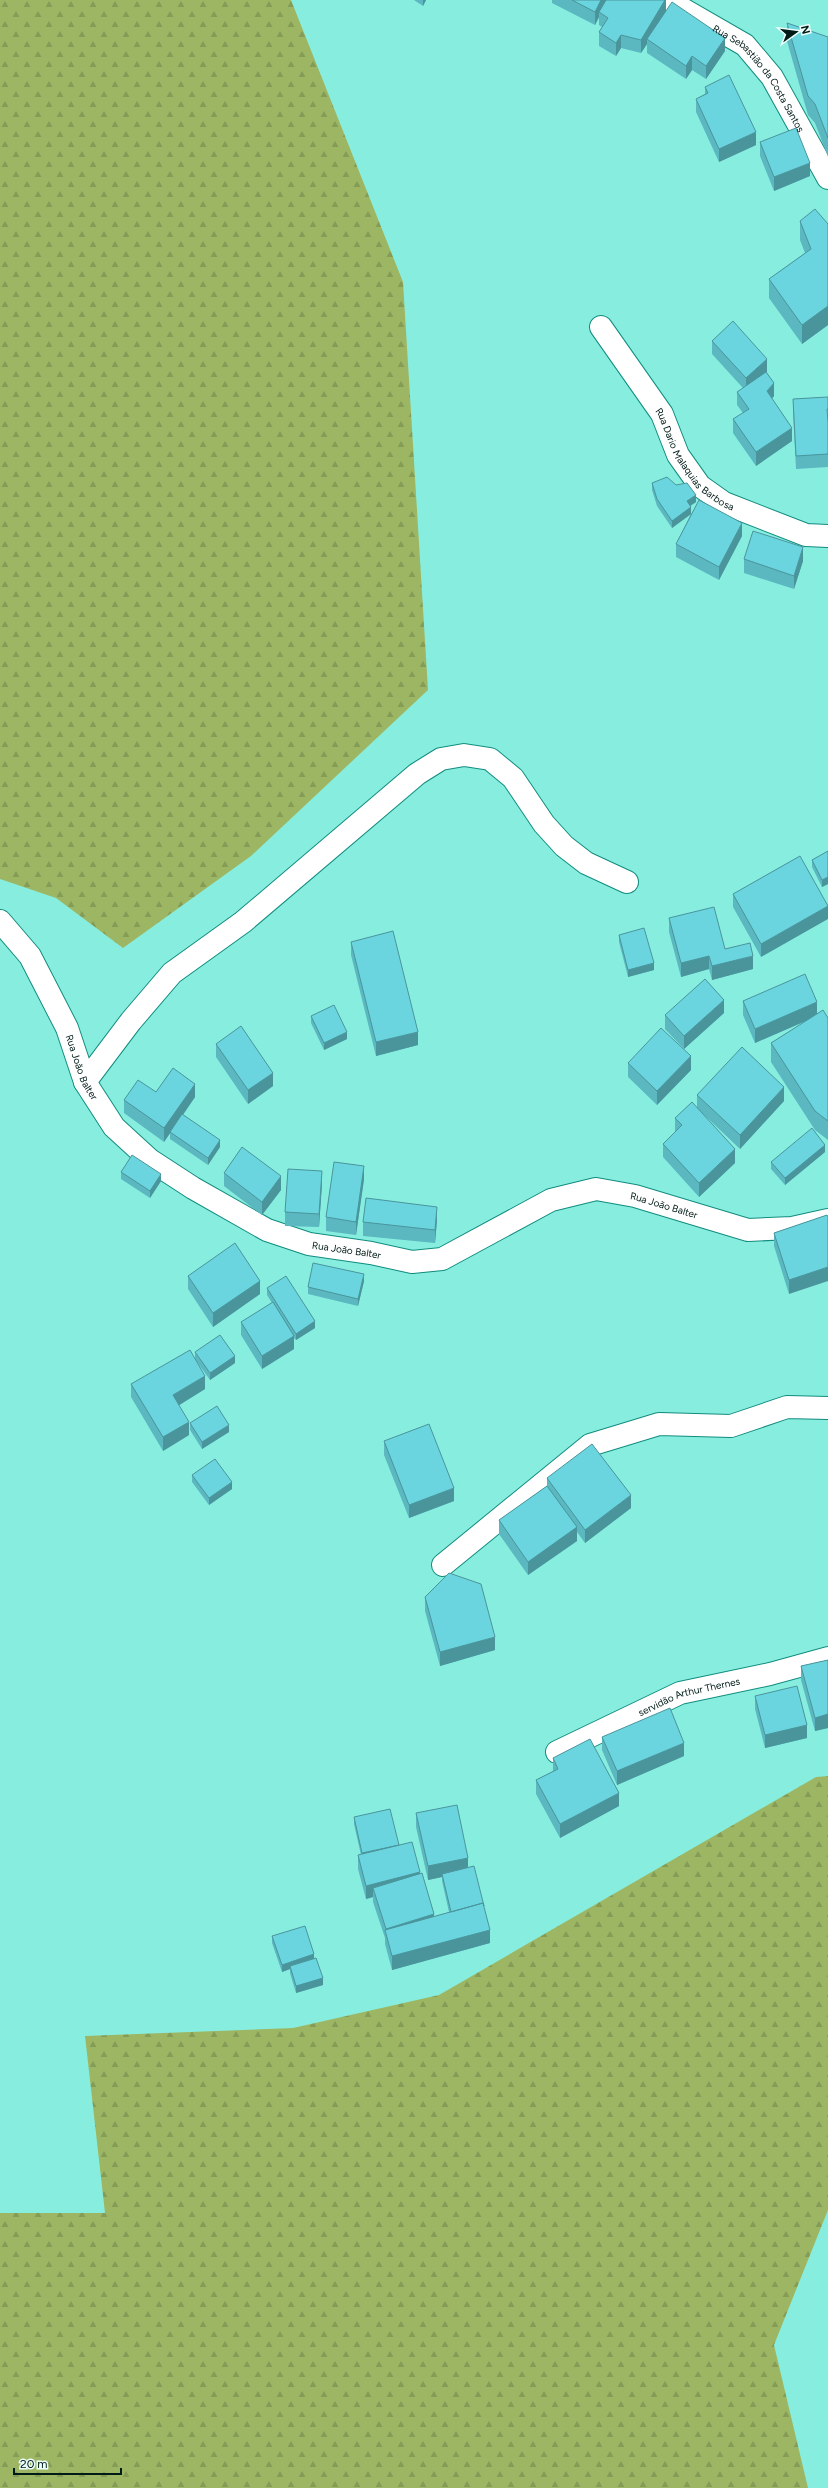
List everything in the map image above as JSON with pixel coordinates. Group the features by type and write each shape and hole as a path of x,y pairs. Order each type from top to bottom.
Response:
{"street":[{"name":"Rua Sebastião da Costa Santos","path":"667,0 745,45 772,77 828,178"},
{"name":"Rua Dario Malaquias Barbosa","path":"601,327 662,414 678,455 700,486 724,503 806,535 828,536"},
{"path":"86,1082 131,1021 172,973 243,922 417,774 442,759 464,755 490,759 513,778 544,824 564,846 586,864 627,882"},
{"name":"Rua João Balter","path":"0,922 30,956 67,1028 86,1082 114,1127 150,1160 193,1188 267,1230 309,1244 371,1252 412,1262 442,1259 551,1200 596,1189 635,1196 748,1230 792,1228 828,1220"},
{"path":"443,1565 590,1445 659,1424 731,1426 787,1407 828,1408"},
{"name":"servidão Arthur Thernes","path":"557,1752 680,1693 770,1674 828,1658"}],"green space":[{"path":"0,0 291,0 403,282 428,690 251,856 123,948 56,898 0,879"},
{"path":"828,1776 828,2210 774,2345 808,2488 0,2488 0,2213 105,2213 85,2036 293,2028 439,1995 816,1777"}],"building":[{"path":"572,0 601,0 595,12"},
{"path":"606,0 665,0 641,40 621,35 616,43 599,32 608,18 599,12"},
{"path":"672,2 725,38 706,66 692,56 686,66 647,39"},
{"path":"787,23 828,37 828,138 815,104 808,96"},
{"path":"729,75 756,132 719,149 696,99 708,93 705,87"},
{"path":"796,128 810,163 774,177 760,142"},
{"path":"815,209 828,224 828,306 802,325 769,279 811,249 800,221"},
{"path":"733,321 767,359 746,378 712,341"},
{"path":"766,372 774,383 767,391 792,428 756,452 733,419 749,409 737,392"},
{"path":"828,397 828,454 796,456 793,399"},
{"path":"667,477 676,485 687,483 696,495 687,501 691,507 672,521 657,499 652,483"},
{"path":"699,500 742,523 719,567 676,544"},
{"path":"753,531 803,547 794,576 744,559"},
{"path":"828,851 828,877 822,880 812,860"},
{"path":"800,856 828,906 761,944 733,894"},
{"path":"714,907 725,949 750,943 753,956 712,966 709,956 681,963 669,918"},
{"path":"644,928 654,963 628,970 619,935"},
{"path":"393,931 418,1032 376,1042 351,942"},
{"path":"805,974 817,1002 755,1029 743,1001"},
{"path":"705,979 724,1000 684,1036 665,1015"},
{"path":"334,1005 347,1032 324,1043 311,1016"},
{"path":"823,1010 828,1018 828,1121 815,1111 771,1043"},
{"path":"241,1026 273,1073 248,1090 216,1044"},
{"path":"661,1028 691,1056 657,1091 628,1063"},
{"path":"742,1047 784,1087 740,1135 697,1095"},
{"path":"173,1068 195,1084 164,1128 124,1100 138,1080 156,1092"},
{"path":"692,1102 735,1149 699,1183 663,1144 682,1125 675,1118"},
{"path":"182,1114 220,1140 208,1158 170,1132"},
{"path":"812,1128 825,1145 785,1178 771,1162"},
{"path":"242,1147 281,1176 262,1202 224,1173"},
{"path":"132,1155 161,1174 150,1191 121,1172"},
{"path":"334,1162 364,1166 356,1222 326,1217"},
{"path":"288,1169 322,1171 319,1214 285,1212"},
{"path":"366,1198 437,1207 435,1230 363,1222"},
{"path":"827,1215 828,1267 789,1280 774,1233"},
{"path":"235,1243 260,1281 213,1313 188,1276"},
{"path":"313,1263 364,1274 358,1299 308,1287"},
{"path":"286,1276 315,1321 296,1334 267,1288"},
{"path":"273,1302 294,1336 262,1356 241,1322"},
{"path":"220,1335 235,1356 210,1373 195,1352"},
{"path":"190,1350 205,1376 173,1395 189,1422 163,1437 131,1384"},
{"path":"217,1406 229,1425 202,1442 190,1423"},
{"path":"429,1424 454,1488 409,1505 384,1441"},
{"path":"592,1444 631,1495 585,1530 547,1478"},
{"path":"215,1459 232,1482 209,1498 192,1475"},
{"path":"547,1486 577,1527 528,1562 499,1520"},
{"path":"449,1573 481,1584 495,1637 440,1652 425,1597"},
{"path":"828,1660 828,1714 815,1718 801,1666"},
{"path":"797,1686 807,1725 765,1735 755,1696"},
{"path":"670,1708 684,1743 617,1771 602,1737"},
{"path":"590,1739 619,1793 560,1824 536,1780 558,1769 553,1758"},
{"path":"457,1805 468,1858 428,1866 416,1813"},
{"path":"390,1809 399,1845 362,1853 354,1817"},
{"path":"412,1842 420,1872 366,1886 358,1855"},
{"path":"474,1866 484,1906 483,1903 451,1912 442,1874"},
{"path":"422,1873 434,1914 386,1929 373,1888"},
{"path":"483,1903 490,1930 392,1956 385,1930"},
{"path":"305,1926 314,1954 282,1965 272,1936"},
{"path":"316,1958 323,1978 296,1986 290,1966"}]}
